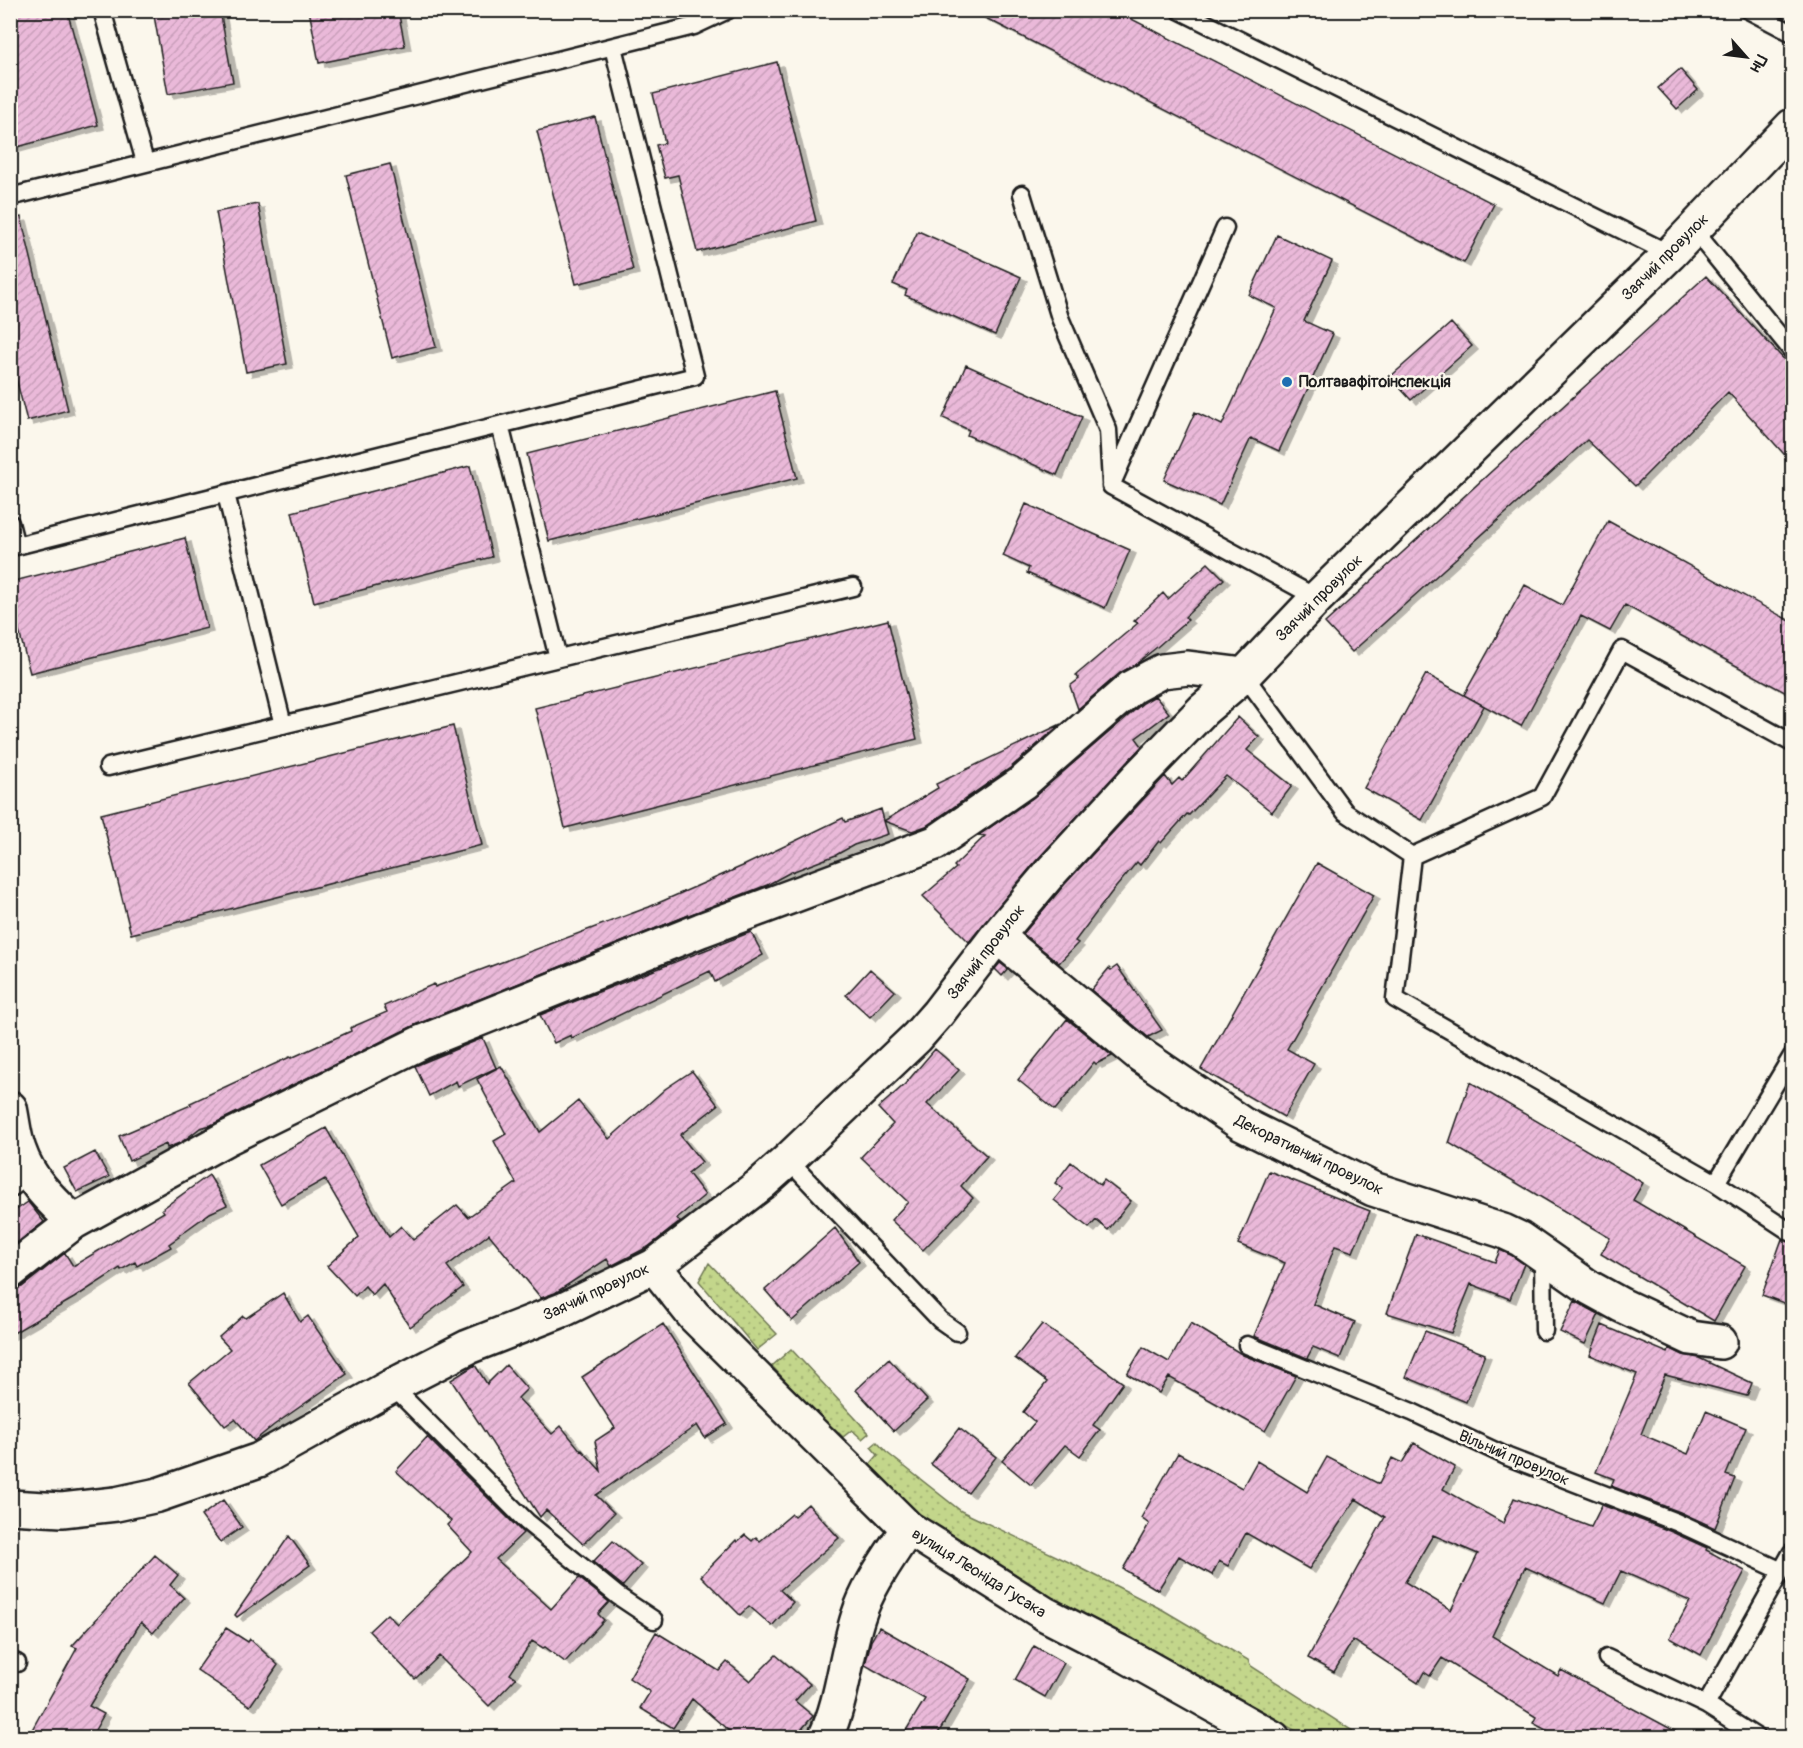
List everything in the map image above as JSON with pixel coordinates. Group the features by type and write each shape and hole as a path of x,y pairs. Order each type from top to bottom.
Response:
{"street":[{"name":"Заячий провулок","path":"10,1508 62,1510 116,1504 158,1495 259,1460 392,1386 468,1347 565,1309 654,1266 761,1184 917,1037 1050,873 1203,710 1244,675 1317,598 1670,254 1792,126"},
{"path":"10,1272 74,1222 225,1139 422,1042 701,930 935,843 1022,783 1132,687 1162,671 1188,668 1244,675"},
{"name":"Декоративний провулок","path":"997,936 1139,1054 1242,1124 1350,1179 1396,1198 1503,1231 1520,1239 1590,1288 1648,1319 1691,1338 1720,1342"},
{"path":"10,1108 18,1150 20,1182 51,1200 74,1222"},
{"name":"вулиця Леоніда Гусака","path":"654,1266 694,1316 908,1528 1045,1614 1125,1654 1251,1733"},
{"path":"825,1737 837,1708 848,1648 859,1614 887,1561 908,1528"}],"lane":[{"path":"102,10 145,162"},
{"path":"10,196 613,47 694,26 728,10"},
{"path":"1179,10 1670,254"},
{"path":"1748,10 1792,33"},
{"path":"10,523 16,546 695,376 613,47"},
{"path":"1022,194 1060,318 1108,430 1111,486"},
{"path":"1111,486 1225,228"},
{"path":"1693,229 1792,351"},
{"path":"500,425 558,658"},
{"path":"1111,486 1317,598"},
{"path":"226,494 283,725"},
{"path":"108,767 853,587"},
{"path":"1412,856 1542,797 1622,650 1792,743"},
{"path":"1244,675 1345,812 1412,856"},
{"path":"1412,856 1395,999 1716,1182 1792,1233"},
{"path":"1716,1182 1792,1056"},
{"path":"788,1160 940,1320 957,1332"},
{"path":"1543,1255 1544,1331"},
{"name":"Вільний провулок","path":"1247,1345 1412,1412 1508,1456 1676,1522 1782,1571"},
{"path":"392,1386 526,1522 618,1596 654,1620"},
{"path":"1706,1705 1792,1552"},
{"path":"1607,1658 1706,1705 1758,1737"}],"green space":[{"path":"709,1263 777,1334 757,1350 699,1281"},
{"path":"791,1349 869,1433 862,1439 852,1430 843,1437 839,1433 836,1436 772,1366"},
{"path":"877,1442 886,1452 961,1511 1163,1610 1248,1660 1251,1666 1359,1735 1358,1737 1307,1737 1045,1600 924,1519 867,1468 878,1455 871,1447"}],"building":[{"path":"10,10 67,10 98,125 10,149"},
{"path":"153,10 220,10 233,82 168,94"},
{"path":"309,10 398,10 405,46 319,63"},
{"path":"970,10 1114,10 1494,204 1464,263"},
{"path":"777,62 816,221 697,252 678,175 665,178 656,145 665,143 653,94"},
{"path":"1680,69 1698,90 1677,109 1658,88"},
{"path":"595,117 633,270 576,284 537,131"},
{"path":"390,164 436,347 392,358 346,175"},
{"path":"258,204 287,364 246,372 216,212"},
{"path":"21,217 68,410 27,421 10,355 10,219"},
{"path":"918,231 1021,277 995,335 905,295 907,290 893,284"},
{"path":"1277,235 1332,261 1304,321 1333,334 1279,451 1251,438 1220,505 1164,480 1195,412 1222,425 1276,308 1249,295"},
{"path":"1706,276 1792,368 1792,463 1728,392 1635,486 1587,440 1352,652 1325,623"},
{"path":"1451,323 1472,346 1411,400 1390,377"},
{"path":"966,365 1082,417 1057,475 967,435 969,430 943,418"},
{"path":"775,391 797,478 549,541 527,454"},
{"path":"470,466 492,557 314,602 292,512"},
{"path":"1026,504 1130,550 1105,608 1027,573 1029,568 1003,556"},
{"path":"1608,521 1792,622 1792,696 1625,605 1610,631 1581,616 1521,726 1464,695 1525,585 1562,605"},
{"path":"185,538 207,628 30,673 10,597 10,582"},
{"path":"1208,563 1224,579 1185,617 1188,620 1078,709 1070,686 1079,679 1076,675 1138,623 1134,621 1163,593 1168,599"},
{"path":"888,620 917,739 565,828 535,708"},
{"path":"1426,674 1484,706 1422,820 1364,788"},
{"path":"1155,696 1169,713 1136,738 1142,746 1036,861 969,942 923,896 956,868 954,866 985,836 979,835 1034,797 1143,703"},
{"path":"1238,717 1259,737 1247,750 1292,786 1272,812 1226,776 1161,843 1159,841 1140,865 1137,862 1075,941 1078,943 1059,963 1023,934 1064,885 1165,776 1172,785 1179,778 1182,781"},
{"path":"1061,724 1010,768 926,826 912,831 884,821 938,788 936,784"},
{"path":"453,726 482,845 131,934 101,814"},
{"path":"881,809 888,834 854,845 767,885 415,1025 211,1125 200,1128 182,1142 167,1148 166,1144 129,1161 119,1136 351,1031 350,1028 387,1012 384,1006 434,984 435,987 649,907 745,865 843,818 845,822"},
{"path":"1317,863 1374,895 1287,1049 1314,1064 1284,1117 1201,1069"},
{"path":"751,932 763,955 715,982 710,971 572,1038 571,1035 554,1043 540,1015"},
{"path":"1000,963 1008,969 1002,976 995,969"},
{"path":"1117,966 1162,1030 1148,1037 1091,990 1109,968 1111,970"},
{"path":"870,969 895,991 870,1017 846,995"},
{"path":"1067,1019 1112,1056 1096,1064 1094,1062 1055,1110 1018,1080"},
{"path":"483,1038 496,1068 458,1086 456,1081 429,1096 415,1066"},
{"path":"935,1049 959,1070 927,1104 987,1156 961,1186 973,1198 923,1250 891,1220 908,1202 861,1157 893,1124 878,1108 905,1084"},
{"path":"501,1066 540,1132 578,1101 609,1139 665,1089 692,1071 718,1105 680,1135 702,1162 688,1173 705,1195 677,1218 680,1222 648,1247 611,1266 607,1259 555,1293 541,1298 489,1234 447,1266 463,1287 410,1327 383,1284 372,1295 365,1286 355,1296 327,1266 359,1237 325,1179 281,1204 259,1165 326,1128 389,1237 401,1226 413,1240 457,1205 468,1217 516,1183 494,1141 506,1134 477,1079"},
{"path":"1470,1082 1643,1183 1633,1200 1745,1266 1714,1321 1601,1254 1610,1238 1449,1143"},
{"path":"95,1152 109,1177 77,1192 64,1168"},
{"path":"1071,1162 1100,1185 1104,1180 1131,1201 1108,1230 1096,1220 1089,1228 1054,1200 1063,1189 1055,1183"},
{"path":"1269,1171 1370,1211 1353,1252 1335,1246 1313,1304 1355,1322 1340,1358 1313,1347 1307,1358 1254,1336 1285,1263 1238,1244"},
{"path":"209,1175 227,1205 210,1213 178,1236 169,1244 171,1247 137,1266 135,1262 121,1270 120,1268 10,1335 10,1290 22,1287 65,1253 73,1266 164,1212 162,1209"},
{"path":"28,1202 44,1222 10,1248 10,1214"},
{"path":"835,1228 859,1262 792,1321 765,1290"},
{"path":"1416,1234 1495,1262 1500,1250 1511,1255 1524,1264 1510,1299 1471,1284 1451,1333 1387,1313"},
{"path":"1782,1239 1792,1243 1792,1306 1762,1295"},
{"path":"283,1293 300,1322 308,1316 347,1374 254,1441 235,1419 225,1426 189,1383 230,1349 219,1337 243,1316 246,1318"},
{"path":"1575,1301 1599,1314 1585,1344 1560,1332"},
{"path":"1191,1323 1243,1355 1296,1376 1265,1431 1169,1377 1159,1393 1127,1374 1143,1347 1169,1362"},
{"path":"663,1324 727,1424 705,1438 697,1425 596,1495 614,1513 583,1544 546,1510 540,1517 451,1380 475,1365 487,1384 506,1365 527,1389 518,1398 552,1434 561,1426 601,1471 595,1441 615,1428 582,1377"},
{"path":"1042,1324 1123,1383 1093,1425 1100,1430 1080,1456 1065,1445 1031,1485 1002,1461 1035,1422 1023,1412 1047,1382 1015,1358"},
{"path":"1602,1325 1668,1353 1669,1348 1683,1355 1699,1358 1752,1383 1747,1396 1665,1375 1641,1434 1688,1454 1706,1411 1746,1428 1726,1475 1735,1478 1715,1528 1611,1486 1614,1479 1596,1472 1637,1374 1590,1355"},
{"path":"1425,1331 1485,1354 1466,1402 1406,1377"},
{"path":"889,1359 927,1400 894,1431 856,1390"},
{"path":"959,1428 996,1457 968,1493 931,1464"},
{"path":"427,1437 523,1533 496,1559 551,1609 579,1578 609,1602 598,1614 604,1620 565,1662 545,1647 532,1641 510,1674 516,1678 489,1706 439,1656 415,1679 369,1631 387,1614 397,1624 472,1552 447,1525 451,1521 396,1471"},
{"path":"1414,1443 1455,1467 1443,1489 1503,1523 1514,1498 1591,1527 1602,1505 1707,1548 1706,1550 1745,1571 1701,1655 1670,1638 1690,1601 1621,1571 1605,1603 1525,1567 1492,1636 1558,1676 1561,1670 1686,1737 1559,1737 1533,1723 1536,1717 1442,1658 1430,1676 1424,1672 1418,1683 1353,1640 1334,1672 1308,1658 1385,1517 1356,1499 1309,1569 1246,1533 1228,1566 1219,1561 1212,1575 1179,1556 1158,1590 1123,1569 1149,1524 1141,1518 1178,1453 1242,1488 1257,1461 1307,1492 1327,1457 1379,1484 1392,1458 1402,1463","holes":["1433,1535 1478,1554 1451,1610 1405,1582"]},
{"path":"223,1500 242,1527 220,1542 201,1516"},
{"path":"808,1504 839,1538 780,1590 793,1602 772,1626 749,1606 740,1615 701,1576 736,1540 737,1542 745,1535 752,1541 756,1537 760,1541 792,1514 794,1516"},
{"path":"289,1536 310,1565 237,1617 235,1615"},
{"path":"613,1541 641,1565 623,1586 593,1562"},
{"path":"155,1555 178,1575 170,1585 184,1598 153,1633 141,1622 89,1706 104,1714 91,1737 28,1737 77,1648 72,1646"},
{"path":"879,1627 970,1679 936,1737 902,1737 925,1699 865,1665 871,1641"},
{"path":"226,1628 248,1642 250,1639 278,1665 250,1706 197,1670"},
{"path":"656,1632 719,1671 727,1662 750,1681 776,1655 810,1684 795,1701 813,1716 795,1737 736,1737 692,1699 673,1728 640,1708 650,1692 629,1678"},
{"path":"1034,1646 1064,1663 1045,1697 1015,1680"}],"place":[{"name":"Полтавафітоінспекція","path":"1287,382"}]}
